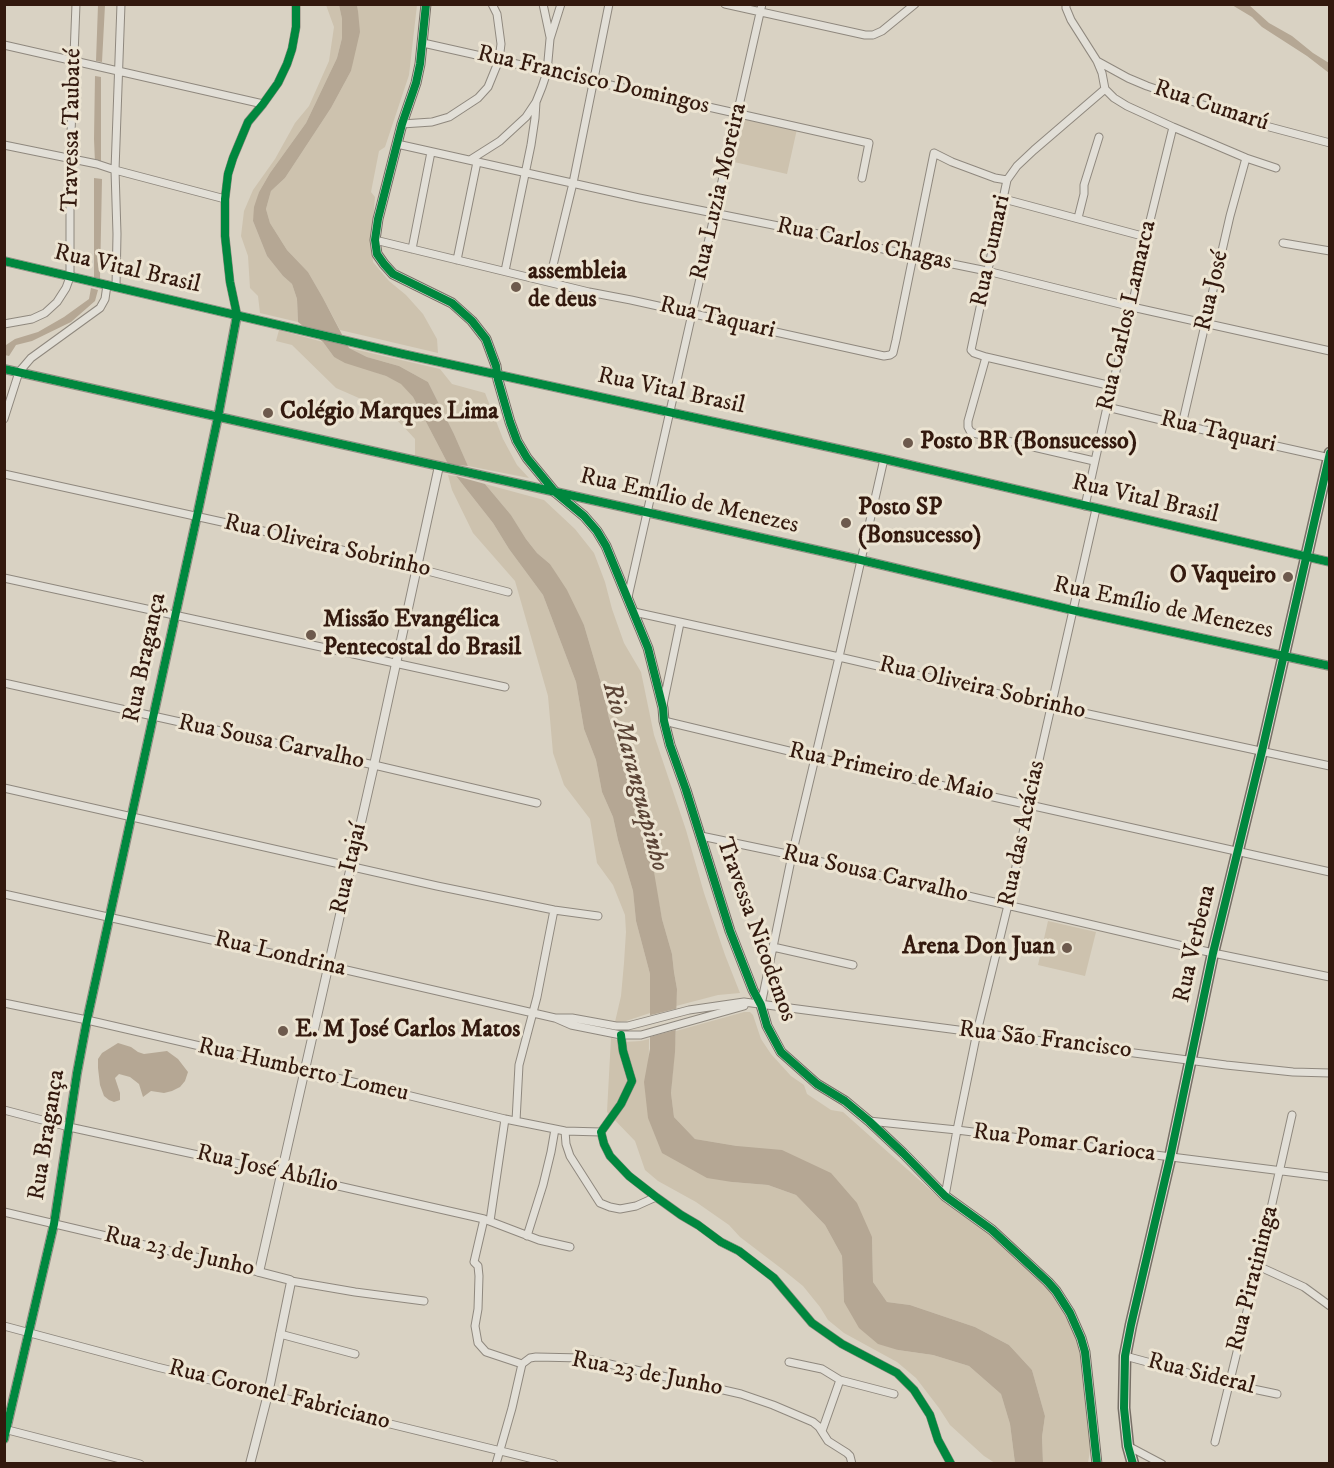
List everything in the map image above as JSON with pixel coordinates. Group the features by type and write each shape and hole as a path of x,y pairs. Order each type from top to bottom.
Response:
{"main road":[{"path":"375,240 378,219 402,124 416,83 423,43 426,4"},
{"name":"Travessa Nicodemos","path":"375,240 378,254 393,274 452,303 472,321 486,339 517,441 527,458 555,492 584,516 606,546 648,648 670,745 730,931 761,1005 767,1026 781,1052 818,1084 869,1121 945,1196 992,1230 1048,1282 1066,1306 1085,1352 1097,1464"},
{"name":"Rua Verbena","path":"1134,1464 1128,1446 1124,1408 1125,1356 1213,953 1262,751 1329,456"}],"street":[{"name":"Travessa Taubaté","path":"4,324 32,319 45,313 57,302 70,277 70,159 76,4"},
{"path":"4,419 19,372 31,358 100,308 112,286 117,234 115,170 121,4"},
{"name":"Rua Bragança","path":"5,1432 54,1224 87,1020 197,516 237,315 226,257 225,199 228,174 248,122 278,83 292,49 296,27 296,4"},
{"path":"402,124 432,122 449,117 464,109 488,87 499,60 501,44 497,14 492,4"},
{"path":"543,4 550,39"},
{"path":"457,260 474,161 526,117 536,102 546,72 550,39 561,4"},
{"path":"549,282 573,183 609,4"},
{"path":"725,4 761,9 873,35 882,31 915,4"},
{"path":"1066,4 1071,20 1097,61 1105,89 1114,98 1173,127 1246,158 1276,168"},
{"name":"Rua Luzia Moreira","path":"628,597 761,9"},
{"name":"Rua Francisco Domingos","path":"423,43 869,143 862,178"},
{"path":"4,45 263,104"},
{"name":"Rua Cumarú","path":"1097,61 1148,86 1262,125 1329,143"},
{"name":"Rua Cumari","path":"986,357 974,353 971,348 1007,180 1034,150 1105,89"},
{"path":"505,271 525,173 536,102"},
{"name":"Rua Carlos Lamarca","path":"1085,506 1173,127"},
{"path":"1078,218 1084,185 1100,137"},
{"name":"Rua Carlos Chagas","path":"397,144 639,198 987,271 1132,307 1329,351"},
{"path":"4,145 97,164 225,199"},
{"path":"411,249 431,152"},
{"path":"914,256 934,153 994,178 1007,180"},
{"name":"Rua José","path":"1182,425 1230,216 1246,158"},
{"path":"1004,199 1146,237"},
{"name":"Rua Taquari","path":"375,240 589,292 884,356 893,353 914,256"},
{"path":"1283,243 1329,251"},
{"name":"Rua Vital Brasil","path":"4,261 402,354 884,459 1329,562"},
{"path":"1094,461 970,431 968,421 986,357 1112,386"},
{"name":"Rua Emílio de Menezes","path":"4,369 1329,666"},
{"name":"Rua Taquari","path":"1107,407 1329,456"},
{"path":"761,1005 814,757 884,459"},
{"name":"Rua Itajaí","path":"259,1272 439,466"},
{"name":"Rua Oliveira Sobrinho","path":"4,474 197,516 508,592"},
{"name":"Rua das Acácias","path":"945,1196 977,1032 1008,905 1096,508"},
{"path":"4,578 505,687"},
{"name":"Rua Oliveira Sobrinho","path":"634,612 1329,766"},
{"path":"663,708 680,622"},
{"name":"Rua Sousa Carvalho","path":"4,683 537,803"},
{"name":"Rua Primeiro de Maio","path":"664,721 814,757 1329,872"},
{"path":"4,788 437,886 554,910 598,916"},
{"name":"Rua Sousa Carvalho","path":"700,836 792,855 1213,953 1329,977"},
{"name":"Rua Londrina","path":"4,894 555,1018"},
{"path":"516,1121 519,1065 537,997 554,910"},
{"path":"773,947 853,965"},
{"path":"555,1018 572,1018 628,1026 689,1010 744,1002 761,1005"},
{"name":"Rua Humberto Lomeu","path":"4,1003 304,1070 505,1119 565,1131 601,1132"},
{"path":"555,1018 571,1025 621,1035 641,1035 741,1007 761,1005"},
{"name":"Rua São Francisco","path":"761,1005 1227,1065 1293,1072 1329,1073"},
{"path":"621,1035 632,1081 621,1104 601,1132 610,1156 629,1176 656,1197 721,1242 739,1251 774,1278 819,1329 897,1373 914,1390 930,1415 951,1464"},
{"name":"Rua José Abílio","path":"4,1110 69,1127 487,1220 527,1236 570,1247"},
{"name":"Rua Piratininga","path":"1215,1442 1292,1115"},
{"path":"496,1464 522,1364 486,1352 478,1342 475,1326 479,1276 478,1266 474,1262 487,1220 505,1119"},
{"name":"Rua Pomar Carioca","path":"869,1121 1329,1177"},
{"path":"527,1236 543,1185 555,1129"},
{"path":"565,1131 570,1156 600,1203 621,1209 643,1204 656,1197"},
{"name":"Rua 23 de Junho","path":"4,1212 291,1281 424,1301"},
{"path":"1258,1266 1304,1287 1329,1306"},
{"path":"250,1464 268,1394 291,1281"},
{"name":"Rua Coronel Fabriciano","path":"4,1326 157,1367 554,1464"},
{"path":"280,1334 355,1354"},
{"name":"Rua Sideral","path":"1125,1356 1228,1384 1277,1394"},
{"name":"Rua 23 de Junho","path":"522,1364 536,1357 583,1358 741,1394 807,1419 819,1427 828,1442 847,1453 852,1464"},
{"path":"789,1362 822,1369 840,1380 894,1394"},
{"path":"822,1431 840,1380"},
{"path":"5,1432 140,1464"},
{"path":"1128,1446 1161,1464"}],"shaded area":[{"path":"98,5 105,5 102,62 96,61"},
{"path":"326,5 339,5 342,19 342,38 337,58 306,123 259,192 253,221 267,256 292,284 297,299 298,322 260,313 258,296 250,288 248,256 241,236 244,211 253,190 275,159 295,123 309,106 329,61 334,27"},
{"path":"339,5 357,5 360,32 351,71 331,108 285,178 271,191 266,209 270,223 287,250 308,272 349,348 367,357 399,366 428,382 468,466 448,464 413,397 401,384 386,376 345,363 334,357 323,342 298,322 297,299 292,284 267,256 253,221 254,207 259,192 306,123 337,58 342,38"},
{"path":"357,5 417,5 409,75 385,147 379,151 371,192 375,197 372,234 373,262 423,314 437,339 438,353 340,330 308,272 287,250 270,223 266,209 271,191 285,178 331,108 351,71"},
{"path":"1232,5 1249,5 1269,23 1292,36 1329,63 1329,73 1262,27 1252,17"},
{"path":"95,76 101,77 101,165 95,163"},
{"path":"744,118 797,129 787,174 734,162"},
{"path":"94,178 102,179 100,279 94,278"},
{"path":"91,288 98,290 95,301 71,322 32,341 16,345 9,356 5,355 6,345 15,339 38,332 89,299"},
{"path":"279,330 323,342 334,357 401,383 413,397 448,464 415,456 415,439 402,425 384,409 336,388 292,345 276,341"},
{"path":"349,348 440,369 452,384 485,393 503,439 517,465 529,478 468,466 428,382 399,366 367,357"},
{"path":"448,475 456,476 493,523 543,595 576,682 584,729 596,760 602,792 613,817 633,891 636,921 650,974 650,1013 615,1022 621,996 626,932 625,915 613,885 597,863 590,819 564,785 553,753 548,696 515,581 473,533 452,490"},
{"name":"Rio Maranguapinho","path":"456,476 485,484 511,515 537,553 550,564 567,590 584,625 609,718 627,766 672,954 677,989 671,1093 674,1117 695,1139 782,1150 831,1173 857,1203 872,1237 873,1282 887,1302 910,1305 975,1327 1009,1345 1032,1370 1045,1416 1042,1437 1043,1463 1015,1463 1010,1424 1001,1394 969,1366 933,1355 898,1350 878,1344 859,1328 844,1302 842,1256 825,1225 796,1195 768,1185 707,1178 662,1153 648,1118 644,1082 650,1049 650,974 636,921 633,891 613,817 602,792 596,760 584,729 576,682 543,595 493,523"},
{"path":"485,484 544,500 575,529 594,553 624,643 641,672 654,735 686,830 704,893 740,993 718,995 676,1006 677,989 672,954 662,919 647,844 584,625 550,564 537,553 511,515"},
{"name":"Arena Don Juan","path":"1048,921 1096,932 1085,976 1038,965"},
{"path":"750,1012 753,1015 761,1039 771,1054 791,1076 804,1085 807,1094 831,1110 843,1112 945,1203 992,1236 1045,1285 1062,1308 1073,1329 1081,1353 1091,1444 1088,1463 1043,1463 1042,1437 1045,1416 1032,1370 1009,1345 975,1327 910,1305 887,1302 873,1282 872,1237 737,1146 695,1139 674,1117 671,1093 676,1031"},
{"path":"611,1038 624,1042 649,1039 648,1118 732,1182 768,1185 796,1195 825,1225 842,1256 844,1302 898,1350 933,1355 969,1366 1001,1394 1010,1424 1015,1463 995,1463 984,1456 950,1425 916,1378 897,1362 844,1333 828,1320 803,1286 740,1237 729,1225 696,1202 658,1181 645,1170 635,1141 607,1112"},
{"path":"118,1043 144,1054 167,1051 178,1059 188,1072 185,1081 172,1091 164,1093 151,1091 143,1097 139,1084 130,1077 119,1074 115,1078 120,1100 114,1102 109,1100 104,1096 100,1085 98,1059 102,1053"}],"pier":[{"path":"679,1008 679,1029 646,1038 647,1016"}],"cycle path":[{"path":"4,1439 54,1224 87,1020 197,516 237,315 230,282 225,236 228,174 248,122 278,83 287,64 296,27 296,4"},
{"path":"426,4 416,83 402,124 378,219 375,240 377,254 393,274 452,303 472,321 486,339 496,366 510,422 527,458 555,492 584,516 606,546 648,648 670,745 730,931 761,1005 767,1026 781,1052 817,1084 845,1101 869,1121 945,1196 992,1230 1056,1291 1070,1313 1085,1352 1097,1464"},
{"path":"4,261 403,354 884,459 1330,562"},
{"path":"4,369 1330,666"},
{"path":"1133,1464 1128,1446 1124,1408 1125,1356 1131,1325 1170,1158 1213,953 1330,453"},
{"path":"621,1035 632,1081 621,1104 601,1132 610,1156 629,1176 656,1197 721,1242 739,1251 774,1278 812,1323 842,1344 897,1373 914,1390 930,1415 938,1440 951,1464"}],"place":[{"name":"assembleia de deus","path":"516,287"},
{"name":"Colégio Marques Lima","path":"268,413"},
{"name":"Posto BR (Bonsucesso)","path":"908,443"},
{"name":"Posto SP (Bonsucesso)","path":"846,523"},
{"name":"O Vaqueiro","path":"1288,577"},
{"name":"Missão Evangélica Pentecostal do Brasil","path":"311,635"},
{"name":"Arena Don Juan","path":"1067,948"},
{"name":"E. M José Carlos Matos","path":"283,1031"}]}
